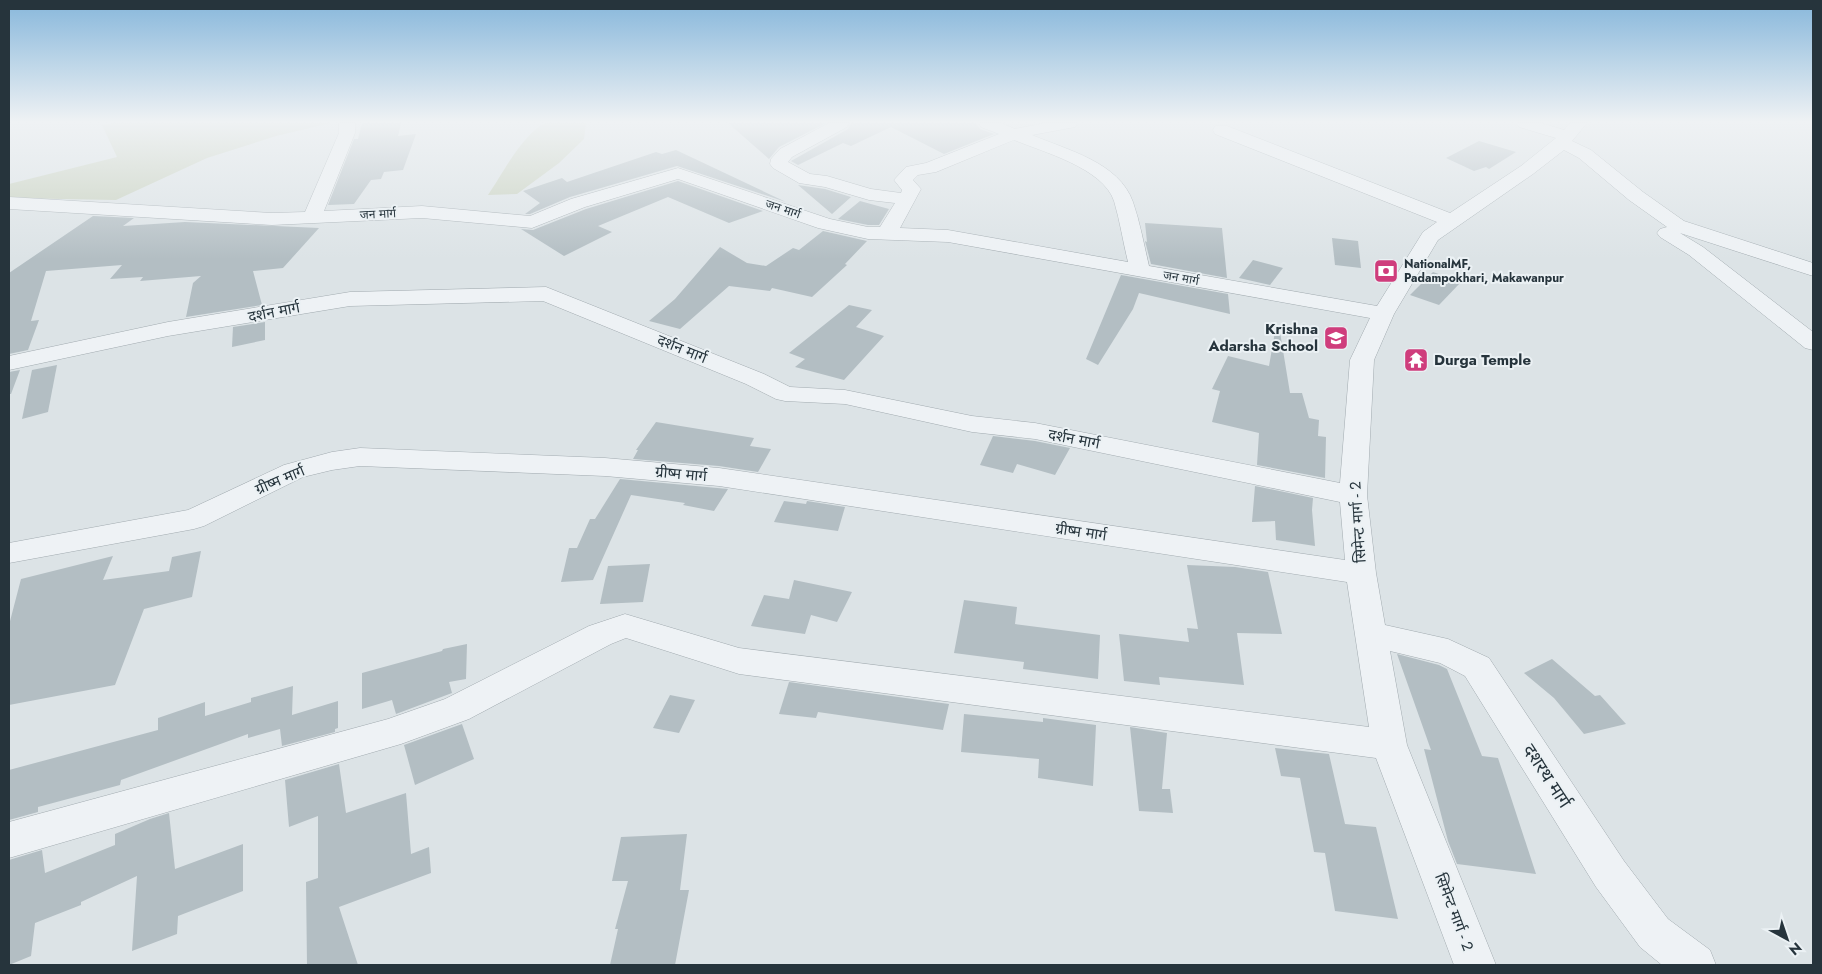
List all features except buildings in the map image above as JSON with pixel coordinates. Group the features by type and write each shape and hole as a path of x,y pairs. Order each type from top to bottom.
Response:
{"street":[{"path":"312,217 332,168"},
{"path":"787,168 805,179 827,182 869,194 906,198"},
{"path":"887,233 912,189 903,180 912,171 927,168"},
{"path":"1095,168 1113,184 1123,200 1140,270"},
{"path":"1319,168 1452,221"},
{"name":"सिमेन्ट मार्ग - 2","path":"1475,965 1389,745 1361,573 1353,495 1362,360 1383,314 1430,236 1529,168"},
{"path":"1602,168 1677,225 1813,270"},
{"name":"जन मार्ग","path":"9,203 272,219 422,212 532,222 578,203 678,173 825,224 868,232 948,236 1383,314"},
{"path":"1611,176 1610,184 1648,214 1658,228 1696,250 1813,343"},
{"name":"दर्शन मार्ग","path":"9,364 168,329 238,319 350,299 546,294 755,379 785,394 844,397 972,424 1034,431 1353,495"},
{"name":"ग्रीष्म मार्ग","path":"9,553 194,519 294,471 332,461 360,457 605,467 719,477 1361,573"},
{"path":"9,840 389,734 457,709 600,635 625,626 739,661 1389,745"},
{"name":"दशरथ मार्ग","path":"1371,634 1448,652 1477,667 1616,881 1654,933 1695,965"}],"green space":[{"path":"71,168 184,168 116,200 9,198 9,184"},
{"path":"505,168 552,168 517,194 488,195"}],"place":[{"name":"NationalMF, Padampokhari, Makawanpur","path":"1386,271"},
{"name":"Krishna Adarsha School","path":"1336,338"},
{"name":"Durga Temple","path":"1416,360"}]}
